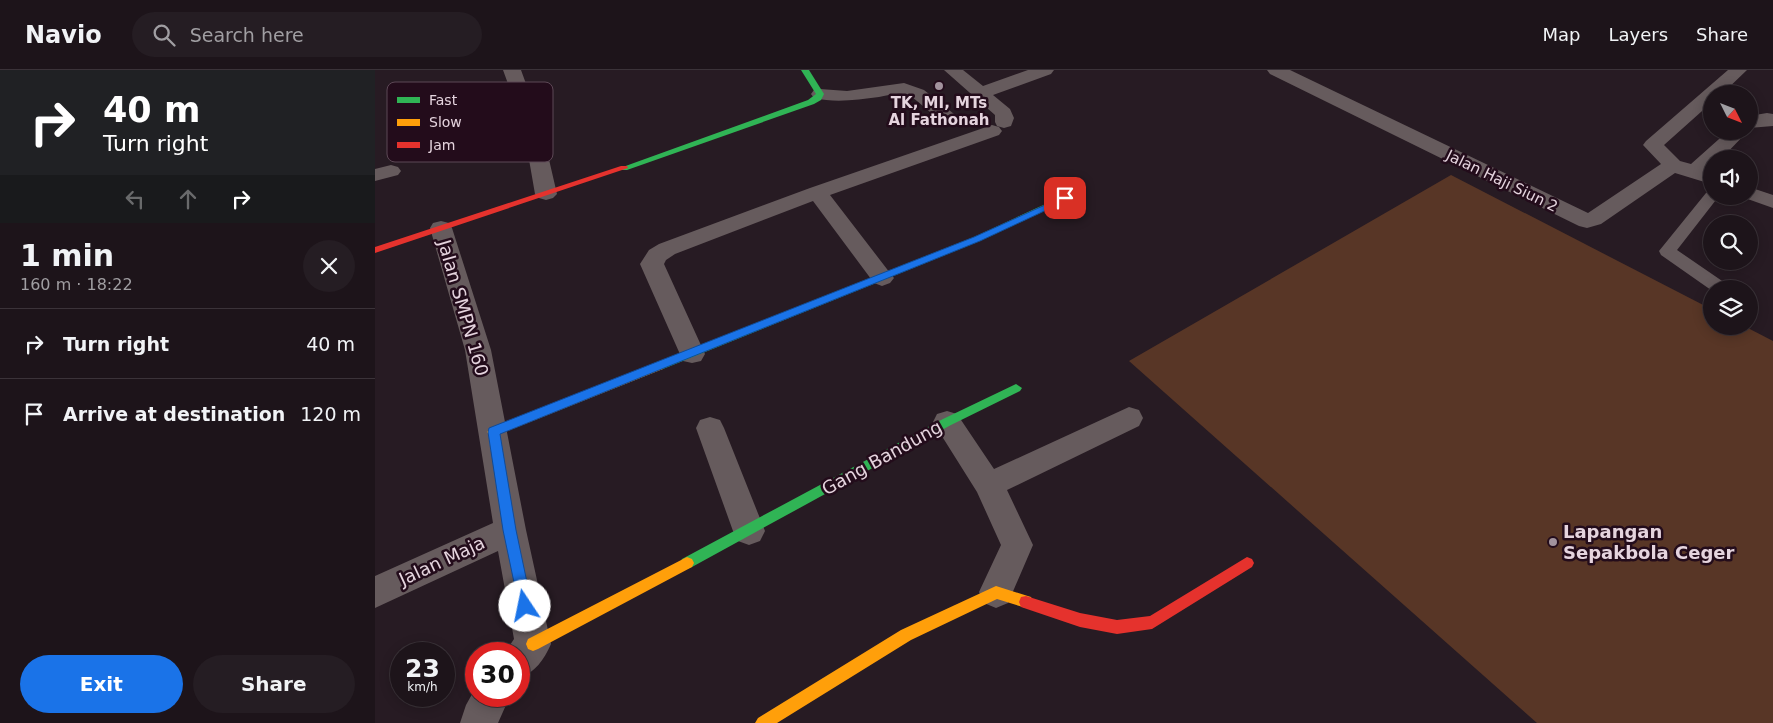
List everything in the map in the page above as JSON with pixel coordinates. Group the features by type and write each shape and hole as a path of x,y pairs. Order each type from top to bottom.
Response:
{"street":[{"path":"512,70 516,82"},
{"path":"807,70 820,94 847,96 904,88 918,94 945,114"},
{"path":"692,354 652,264 657,255 667,249 817,192 998,127 1005,118 1003,113 953,70"},
{"path":"980,93 1045,70"},
{"path":"1703,175 1673,166 1653,145 1738,70"},
{"name":"Jalan Haji Siun 2","path":"1289,72 1587,221 1593,219 1673,166"},
{"name":"Jalan SMPN 160","path":"525,642 510,530 478,350 441,228 546,194 811,102 818,98 820,94"},
{"path":"1758,120 1773,120"},
{"path":"1723,150 1732,140"},
{"path":"540,162 546,194"},
{"path":"817,192 881,278"},
{"path":"1758,196 1773,202"},
{"path":"493,432 977,239 1065,198"},
{"path":"375,250 441,228"},
{"name":"Gang Bandung","path":"530,651 947,422 1016,388"},
{"path":"989,485 1129,418"},
{"path":"763,723 906,635 996,592 1017,545 989,485 947,422"},
{"path":"710,428 749,531"},
{"name":"Jalan Maja","path":"375,592 510,530"},
{"path":"996,592 1080,620 1117,627 1152,622 1247,563"},
{"path":"479,723 479,718 486,707"}],"lane":[{"path":"1704,205 1667,251 1709,280"}],"shaded area":[{"name":"Lapangan Sepakbola Ceger","path":"1451,175 1703,305 1703,335 1758,335 1758,333 1773,341 1773,723 1537,723 1129,361"}],"traffic: fast":[{"path":"624,168 811,102 818,98 820,94 805,70"},
{"path":"659,366 977,239 1065,198"},
{"path":"687,563 947,422 1016,388"}],"traffic: slow":[{"path":"493,432 659,366"},
{"path":"533,644 687,563"},
{"path":"763,723 906,635 996,592 1026,602"}],"traffic: jam":[{"path":"375,250 624,168"},
{"path":"1026,602 1080,620 1117,627 1152,622 1247,563"}],"place":[{"name":"TK, MI, MTs Al Fathonah","path":"939,86"},
{"name":"Lapangan Sepakbola Ceger","path":"1553,542"}],"route":[{"path":"525,606 493,432 977,239 1065,198"}]}
